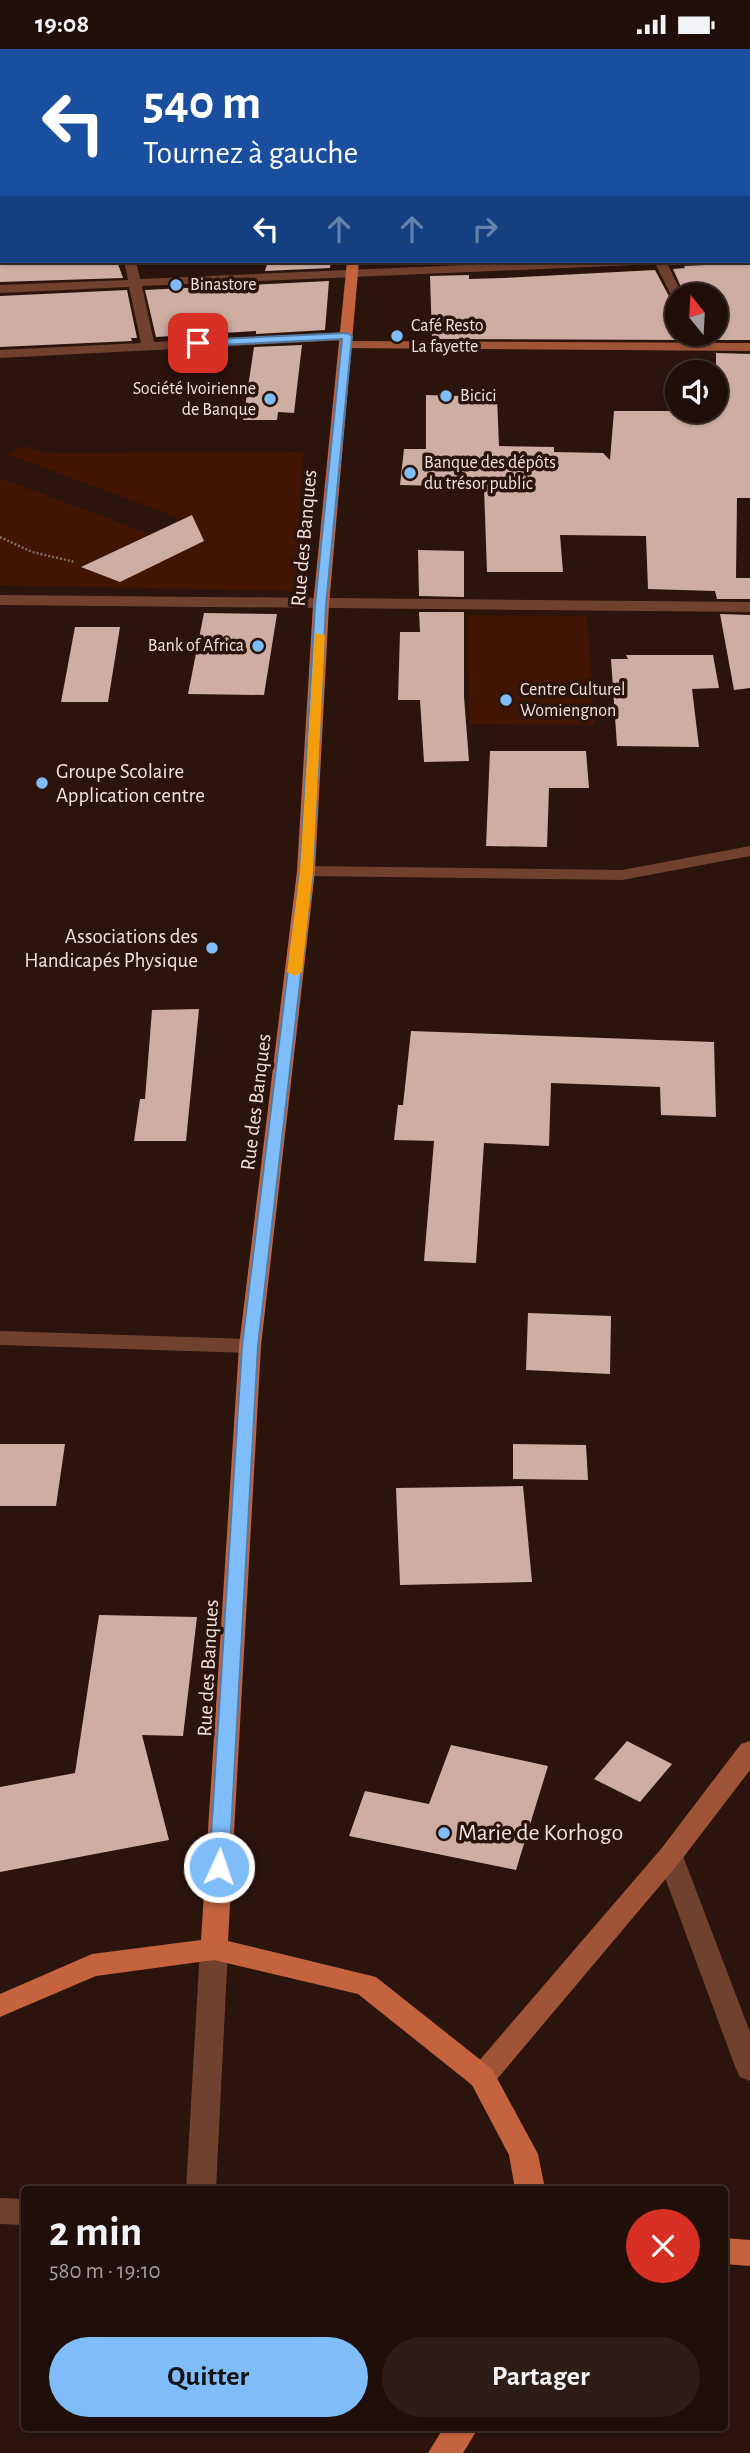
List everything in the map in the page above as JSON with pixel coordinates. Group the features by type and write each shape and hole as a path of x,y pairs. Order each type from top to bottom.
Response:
{"main road":[{"name":"Rue des Banques","path":"214,1949 250,1346 306,871 321,605 353,267"},
{"path":"0,2006 92,1965 214,1949 366,1985 482,2077 523,2154 529,2186"},
{"path":"728,2251 750,2253"},
{"path":"444,2453 460,2431"}],"street":[{"path":"130,263 148,346"},
{"path":"0,289 353,267 541,263"},
{"path":"661,263 671,283"},
{"path":"0,354 346,340 665,340"},
{"path":"728,344 750,347"},
{"path":"0,600 750,607"},
{"path":"306,871 622,875 750,851"},
{"path":"0,1338 250,1346"},
{"path":"482,2077 670,1856 750,1751"},
{"path":"670,1856 750,2069"},
{"path":"201,2186 214,1949"},
{"path":"0,2211 21,2212"}],"path":[{"path":"0,537 32,552 75,562"}],"shaded area":[{"path":"25,446 42,452 58,453 303,452 295,591 0,585 0,478 150,534 82,566 120,582 201,543 190,522 7,454"},
{"path":"468,615 587,616 595,725 469,724"}],"building":[{"path":"0,263 118,263 123,278 0,282"},
{"path":"267,263 331,263 330,268 265,271"},
{"path":"750,263 750,340 728,340 728,283 679,283 673,269 685,268 684,266"},
{"path":"655,270 665,289 665,340 432,339 430,276 503,278"},
{"path":"329,281 325,330 256,334 256,331 156,337 145,290"},
{"path":"127,290 137,338 131,338 132,341 0,347 0,296"},
{"path":"302,345 294,413 278,412 277,420 243,420 254,347"},
{"path":"716,353 750,354 750,498 737,498 736,578 750,578 750,599 717,599 715,591 648,589 646,536 560,535 563,572 487,572 484,487 400,485 404,449 426,449 426,395 497,397 499,446 554,447 554,452 603,453 610,460 614,411 665,411 665,423 728,423 728,360 716,360"},
{"path":"192,515 204,541 120,582 81,567"},
{"path":"418,550 464,551 464,597 419,596"},
{"path":"419,612 464,612 464,697 469,761 424,762 420,700 398,700 400,632 420,632"},
{"path":"204,613 277,614 264,695 188,694"},
{"path":"720,614 750,615 750,688 734,690"},
{"path":"75,627 120,627 108,702 61,702"},
{"path":"626,655 713,655 719,688 692,689 699,747 617,746 611,659 628,659"},
{"path":"490,751 586,751 589,788 549,788 547,847 486,846"},
{"path":"199,1009 186,1141 134,1141 140,1099 145,1099 152,1010"},
{"path":"411,1031 714,1042 716,1117 661,1115 660,1087 551,1083 549,1146 484,1143 476,1263 424,1261 434,1141 394,1140 398,1105 403,1105"},
{"path":"528,1313 611,1316 610,1374 526,1370"},
{"path":"0,1444 65,1444 56,1506 0,1506"},
{"path":"513,1444 586,1445 588,1480 513,1479"},
{"path":"523,1486 532,1582 400,1585 396,1488"},
{"path":"99,1615 197,1617 183,1736 142,1735 169,1840 0,1872 0,1787 75,1773"},
{"path":"627,1741 672,1764 640,1802 594,1779"},
{"path":"451,1745 548,1766 516,1870 349,1836 365,1791 429,1804"}],"slow traffic":[{"path":"295,972 306,871 319,635"}],"place":[{"name":"Binastore","path":"176,285"},
{"name":"Café Resto La fayette","path":"397,336"},
{"name":"Bicici","path":"446,396"},
{"name":"Société Ivoirienne de Banque","path":"270,399"},
{"name":"Banque des dépôts du trésor public","path":"410,473"},
{"name":"Bank of Africa","path":"258,646"},
{"name":"Centre Culturel Womiengnon","path":"506,700"},
{"name":"Groupe Scolaire Application centre","path":"42,783"},
{"name":"Associations des Handicapés Physique","path":"212,948"},
{"name":"Marie de Korhogo","path":"444,1833"}],"route":[{"path":"198,343 347,336 321,605 306,871 250,1346 219,1867"}]}
